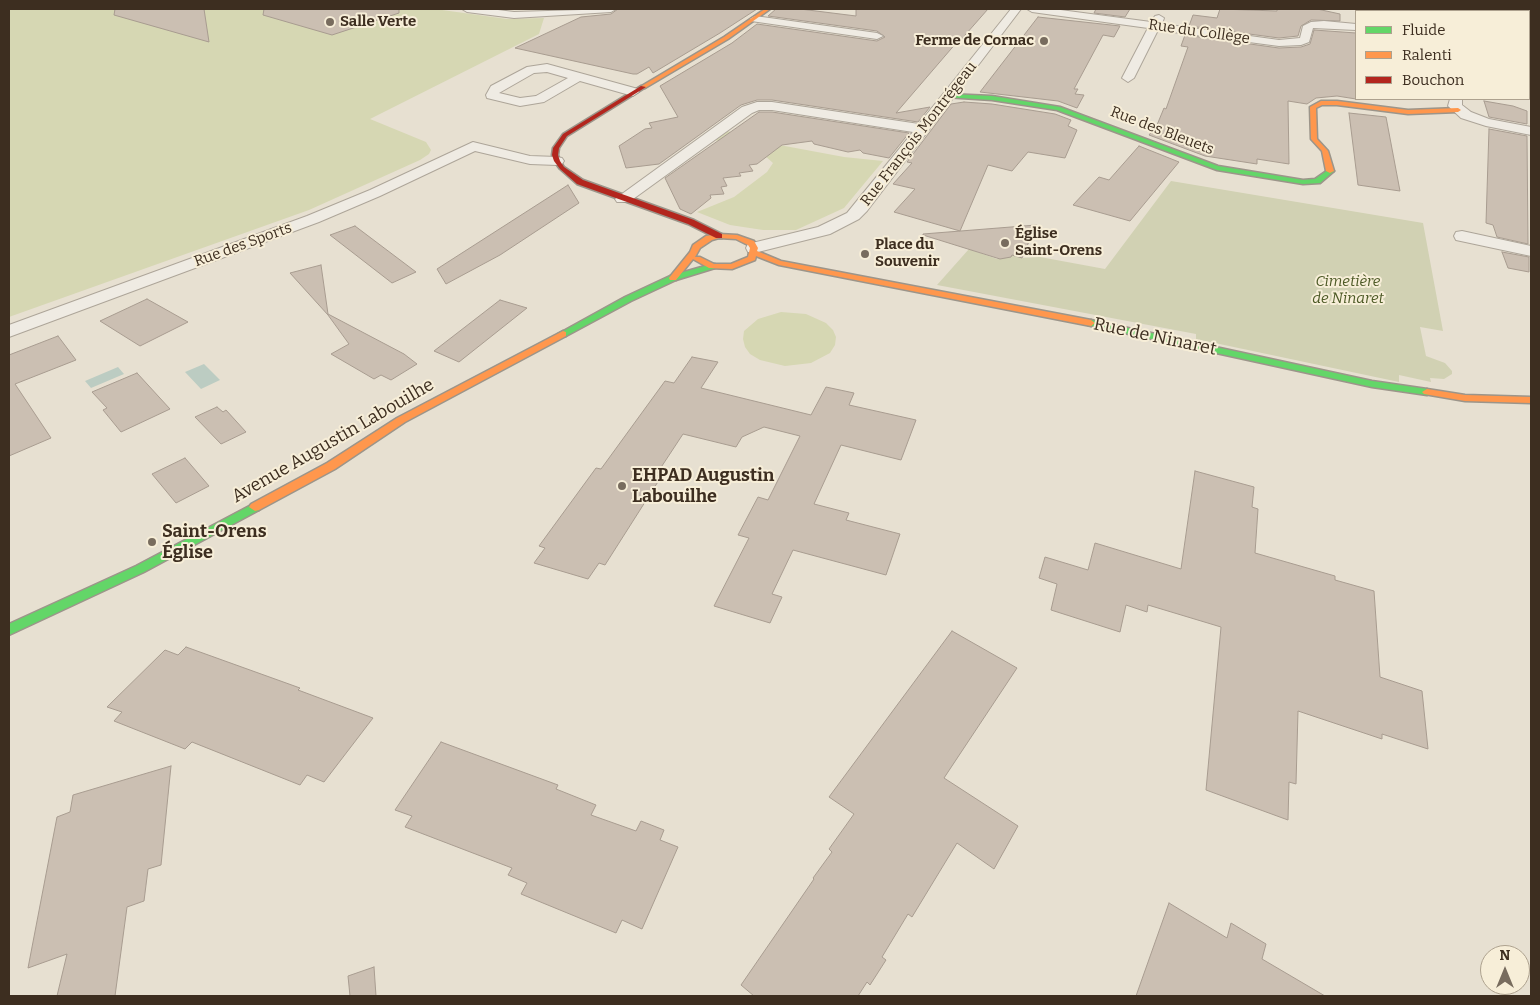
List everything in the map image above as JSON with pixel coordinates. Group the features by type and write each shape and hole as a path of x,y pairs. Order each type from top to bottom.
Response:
{"street":[{"path":"467,9 514,15 611,9"},
{"path":"719,236 697,225 580,182 557,162 556,148 566,135 594,115 755,19 768,9"},
{"name":"Rue François Montrégeau","path":"805,237 838,225 861,208 1016,9"},
{"name":"Rue du Collège","path":"1032,9 1160,20 1288,43 1305,40 1308,26 1312,25 1324,24 1355,27"},
{"path":"1128,78 1160,20 1146,12"},
{"path":"755,19 877,36"},
{"path":"579,76 539,99 520,102 492,95 494,89 532,70 547,68 579,76 633,92"},
{"name":"Rue des Bleuets","path":"947,96 992,98 1058,108 1217,168 1303,182 1318,181 1330,173 1325,151 1314,140 1313,107 1321,103 1337,102 1408,112 1457,105"},
{"path":"1457,105 1466,115 1486,122 1531,131"},
{"path":"623,199 747,110 757,106 772,106 922,129"},
{"name":"Rue des Sports","path":"9,331 313,219 473,146 530,160 557,162"},
{"path":"697,225 701,242 719,236 805,237"},
{"path":"1462,236 1531,251"},
{"path":"737,237 751,244 752,255 805,237"},
{"name":"Avenue Augustin Labouilhe","path":"673,278 701,242"},
{"path":"694,253 697,259 712,266"},
{"name":"Avenue Augustin Labouilhe","path":"9,630 140,569 332,466 410,416 628,299 673,278 712,266 732,267 752,255"},
{"name":"Rue de Ninaret","path":"752,255 779,262 1135,332 1372,384 1465,398 1531,400"}],"green space":[{"path":"9,9 435,9 507,19 544,18 539,34 370,119 426,142 431,150 429,154 420,160 309,210 9,317"},
{"path":"727,131 774,144 844,157 883,161 844,208 796,230 763,230 730,225 697,212 734,197 767,172 773,163 763,154 715,140"},
{"name":"Cimetière de Ninaret","path":"1171,181 1423,223 1443,331 1420,327 1426,356 1445,363 1452,371 1452,374 1444,379 1430,378 1431,382 1399,375 1399,382 1196,339 1196,334 937,285 969,249 997,259 1010,254 1022,258 1040,257 1105,269"},
{"path":"781,312 806,314 826,323 833,330 836,337 835,345 830,353 811,363 785,366 760,360 750,354 745,347 744,331 758,319"}],"shaded area":[{"path":"204,364 220,380 201,389 185,372"},
{"path":"118,367 124,374 91,388 85,381"}],"building":[{"path":"115,9 204,9 209,42 114,15"},
{"name":"Salle Verte","path":"264,9 399,9 399,13 332,35 263,15"},
{"path":"618,9 757,9 653,73 649,67 637,74 633,74 515,48 581,17 611,14"},
{"path":"776,9 800,9 856,16 856,9 988,9 896,113 930,107 918,122 772,100 757,100 741,105 659,164 626,168 619,146 645,129 652,128 649,123 678,117 660,86 732,43 757,24 877,41 885,37 877,31 768,16"},
{"path":"1096,9 1130,9 1125,17 1094,13"},
{"path":"1220,9 1277,11 1277,9 1317,9 1340,14 1340,21 1311,20 1301,26 1298,36 1279,38 1189,26 1193,15 1217,18"},
{"path":"1038,17 1120,26 1114,37 1103,35 1074,89 1078,89 1075,94 1084,95 1077,108 1058,101 980,92"},
{"path":"1314,30 1355,33 1355,99 1337,96 1316,98 1307,104 1288,101 1289,164 1257,159 1257,164 1205,156 1149,135 1157,125 1164,108 1166,109 1188,47 1181,46 1185,35 1279,48 1301,47 1310,44"},
{"path":"1484,101 1513,106 1527,111 1527,124 1489,117"},
{"path":"964,102 992,104 1055,114 1071,120 1068,126 1077,130 1065,158 1028,152 1012,171 988,165 960,231 894,212 915,189 893,184 912,163 907,162 951,104"},
{"path":"759,112 772,112 909,133 889,158 863,153 860,150 848,152 814,144 812,141 782,145 757,164 749,165 753,171 739,173 741,176 723,178 727,186 721,187 724,194 710,195 711,198 691,214 680,209 665,178"},
{"path":"1349,113 1386,117 1400,191 1358,185"},
{"path":"1489,129 1527,136 1528,244 1497,237 1493,225 1486,223"},
{"path":"1139,146 1179,162 1130,221 1073,205 1099,177 1109,180"},
{"path":"568,185 579,203 500,255 446,284 437,269"},
{"name":"Église Saint-Orens","path":"1036,225 1022,258 1012,255 1011,257 1000,259 923,235 923,234"},
{"path":"355,226 416,272 392,283 330,235"},
{"path":"1502,252 1529,257 1529,272 1508,268"},
{"path":"321,265 328,314 404,354 417,364 391,380 381,375 374,379 331,354 349,344 328,315 290,273"},
{"path":"147,299 188,322 140,346 100,321"},
{"path":"500,300 527,308 459,362 434,351"},
{"path":"58,336 76,360 15,384 51,438 9,456 9,355"},
{"name":"EHPAD Augustin Labouilhe","path":"692,357 718,362 701,388 811,415 826,387 854,393 849,405 916,420 901,460 841,445 814,504 849,513 846,520 900,534 886,575 793,550 772,594 782,597 770,623 714,606 749,538 738,535 758,497 768,500 800,436 764,427 742,437 736,447 683,434 656,475 661,477 605,565 599,563 588,579 534,563 545,548 539,546 596,468 601,469 665,381 674,383"},
{"path":"137,373 170,409 121,432 103,410 107,408 92,392"},
{"path":"217,407 223,412 226,410 246,432 221,444 195,417"},
{"path":"185,458 209,486 176,503 152,474"},
{"path":"1195,471 1254,487 1252,507 1258,509 1255,553 1335,576 1335,580 1374,591 1380,677 1422,691 1428,749 1382,734 1382,739 1298,711 1296,784 1289,782 1288,820 1206,790 1221,627 1148,605 1147,612 1126,605 1120,632 1051,610 1057,584 1039,578 1045,557 1088,570 1095,543 1181,569"},
{"path":"952,631 1017,668 944,778 1018,826 994,869 957,843 912,917 908,914 882,957 886,960 870,985 867,982 858,996 754,996 741,985 832,852 829,849 854,814 829,797"},
{"path":"186,647 300,688 298,690 373,718 324,782 307,775 300,785 192,742 185,749 114,721 122,712 107,707 165,650 178,655"},
{"path":"441,742 558,785 556,789 596,805 591,815 636,831 641,821 664,830 660,840 678,847 642,929 622,920 616,933 521,894 527,883 508,875 512,868 405,827 412,816 395,810"},
{"path":"171,766 161,865 148,869 144,901 127,907 115,996 57,996 67,954 28,968 57,817 70,812 73,795"},
{"path":"1169,903 1227,938 1231,923 1266,944 1262,959 1325,996 1136,996"},
{"path":"374,967 376,996 350,996 348,976"}],"traffic: fast":[{"path":"947,96 992,98 1058,108 1217,168 1303,182 1317,181 1330,171"},
{"path":"563,334 628,299 673,278 712,266"},
{"path":"1091,323 1372,384 1427,392"},
{"path":"9,630 140,569 255,507"}],"traffic: slow":[{"path":"643,87 726,38 768,9"},
{"path":"1330,171 1325,151 1314,139 1313,107 1321,103 1337,103 1408,112 1458,110"},
{"path":"673,278 694,253 696,247 709,238 719,236 737,237 751,243 754,248 752,258 732,267 712,266 697,259"},
{"path":"755,253 779,263 1091,323"},
{"path":"255,507 331,466 401,420 563,334"},
{"path":"1427,392 1465,398 1531,400"}],"traffic: jam":[{"path":"1393,9 1404,10"},
{"path":"643,87 565,135 556,148 555,155 557,161 562,168 580,182 691,222 719,236"}],"place":[{"name":"Salle Verte","path":"330,22"},
{"name":"Ferme de Cornac","path":"1044,41"},
{"name":"Église Saint-Orens","path":"1005,243"},
{"name":"Place du Souvenir","path":"865,254"},
{"name":"EHPAD Augustin Labouilhe","path":"622,486"},
{"name":"Saint-Orens Église","path":"152,542"}]}
